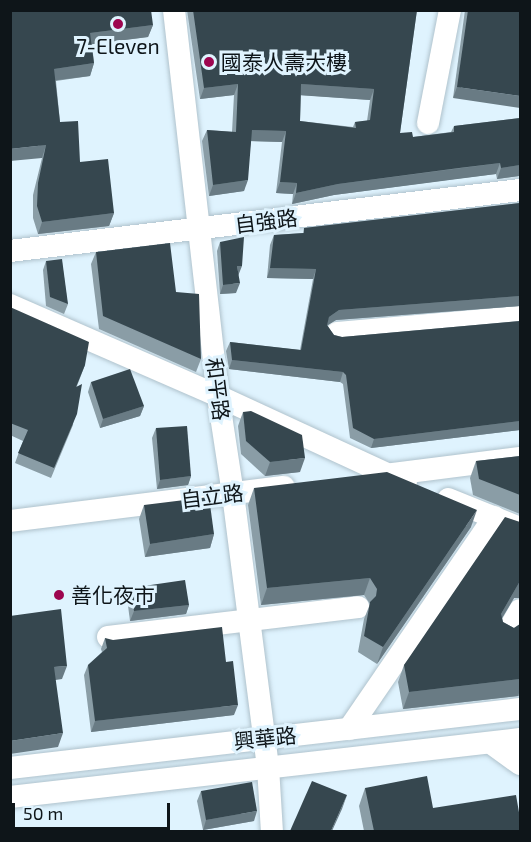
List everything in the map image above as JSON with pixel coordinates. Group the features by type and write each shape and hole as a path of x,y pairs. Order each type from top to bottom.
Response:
{"street":[{"name":"和平路","path":"174,10 201,228 218,396 268,767 272,831"},
{"path":"428,123 450,10"},
{"name":"自強路","path":"10,252 520,189"},
{"path":"10,305 218,396 383,475 520,528"},
{"path":"337,333 520,317"},
{"path":"349,479 520,458"},
{"name":"自立路","path":"10,521 302,485"},
{"path":"349,729 494,517"},
{"path":"108,637 358,607"},
{"path":"508,631 520,610"},
{"name":"興華路","path":"10,768 520,709"},
{"name":"興華路","path":"10,797 520,739"},
{"path":"491,743 520,764"}],"building":[{"path":"19,10 151,10 153,25 90,33 94,63 54,69 60,122 78,121 80,162 108,159 114,213 42,222 37,206 38,183 46,145 10,149 10,12"},
{"path":"193,10 417,10 400,133 412,132 413,137 454,132 454,126 520,118 520,165 501,168 500,163 459,168 338,184 296,193 297,183 280,182 286,131 252,130 248,180 213,185 207,130 236,132 238,84 204,88","holes":["301,84 374,89 370,120 355,122 356,128 300,121"]},
{"path":"468,10 520,10 520,96 457,87"},
{"path":"520,203 520,296 339,310 329,317 327,325 334,335 342,337 520,321 520,421 374,439 353,428 346,375 343,372 232,360 230,342 301,350 316,269 270,268 274,235 304,233 304,228"},
{"path":"244,237 242,266 237,266 240,283 223,285 220,242"},
{"path":"170,243 176,292 199,294 201,359 103,316 96,252"},
{"path":"62,259 68,304 50,297 46,261"},
{"path":"10,307 89,342 85,365 76,387 82,384 77,414 54,468 18,453 28,430 10,423"},
{"path":"130,369 144,406 103,419 91,382"},
{"path":"251,411 302,435 305,458 270,462 246,441 243,412"},
{"path":"187,426 191,476 160,480 156,428"},
{"path":"520,456 520,495 479,479 476,461"},
{"path":"387,472 477,510 383,647 364,636 370,602 376,596 377,589 370,578 267,588 254,488"},
{"path":"209,497 214,534 150,544 144,505"},
{"path":"505,517 520,522 520,581 501,614 503,622 514,628 520,624 520,679 409,692 404,665"},
{"path":"185,580 189,605 134,611 130,588"},
{"path":"61,609 67,666 54,667 63,733 10,741 10,616"},
{"path":"222,627 226,662 233,661 238,705 95,721 88,665 107,648 105,638 113,640"},
{"path":"427,776 433,808 516,795 520,831 374,831 365,788"},
{"path":"312,781 347,795 331,831 290,831"},
{"path":"252,782 257,811 206,820 201,791"}],"place":[{"name":"7-Eleven","path":"118,24"},
{"name":"國泰人壽大樓","path":"209,62"},
{"name":"善化夜市","path":"59,595"}]}
